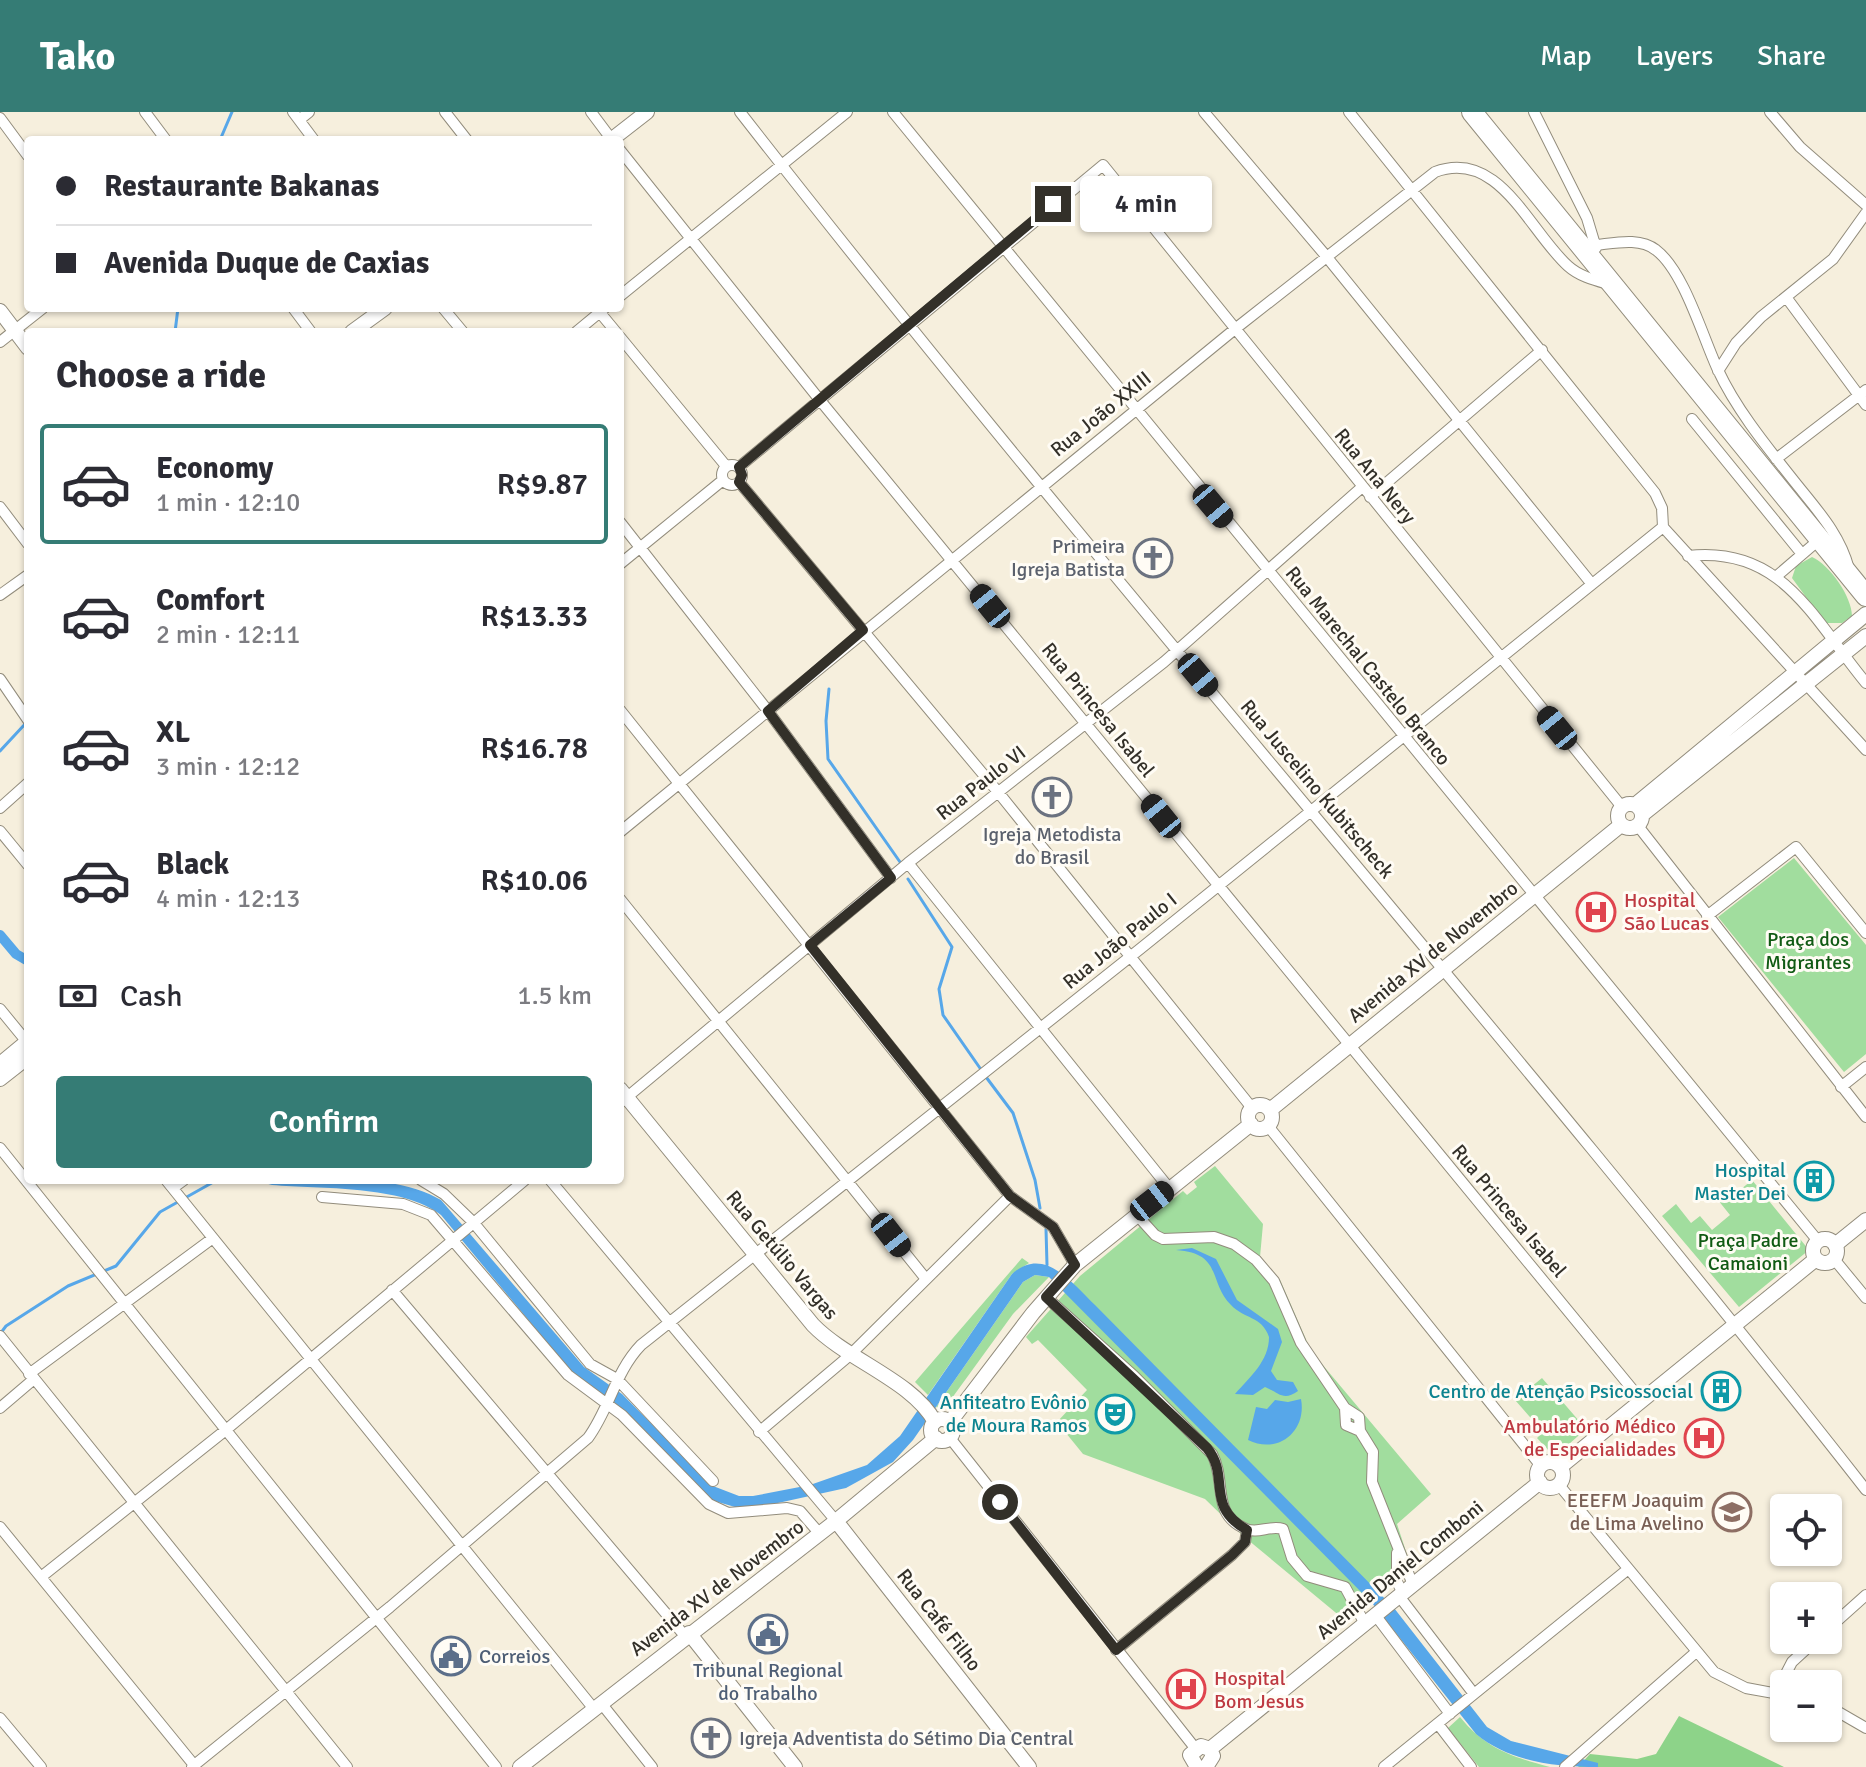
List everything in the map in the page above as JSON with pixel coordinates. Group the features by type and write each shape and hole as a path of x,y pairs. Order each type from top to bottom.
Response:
{"highway":[{"path":"1472,112 1596,255 1613,285 1866,596"}],"street":[{"path":"145,112 163,136"},
{"path":"309,112 296,116 311,136"},
{"path":"445,112 464,136"},
{"path":"591,112 608,136"},
{"path":"616,136 647,112"},
{"name":"Rua Juscelino Kubitscheck","path":"740,112 1041,487 1735,1323 1866,1490"},
{"path":"624,293 847,112"},
{"name":"Rua Marechal Castelo Branco","path":"893,112 1401,736 1818,1241"},
{"path":"1204,112 1326,256 1591,583"},
{"path":"1349,112 1655,493 1662,508 1663,527 1866,750"},
{"path":"1534,112 1584,210 1596,255 1635,241 1656,249 1699,320 1718,371 1776,459 1842,542 1852,578"},
{"path":"1770,112 1800,147 1866,205"},
{"path":"0,118 24,151"},
{"name":"Rua Princesa Isabel","path":"624,155 819,399 1642,1401"},
{"name":"Rua Ana Nery","path":"1001,247 1103,165 1499,658 1634,813 1707,916 1866,1117"},
{"name":"Rua João XXIII","path":"624,829 1134,410 1326,256 1443,169 1465,166 1480,169 1497,183 1569,267 1594,280 1613,285"},
{"path":"1718,371 1736,343 1833,259 1866,213"},
{"path":"624,342 726,466 739,467 1001,247"},
{"path":"1776,459 1864,397 1786,297"},
{"path":"0,311 24,343"},
{"path":"0,342 38,312"},
{"path":"358,328 380,312"},
{"path":"446,312 460,328"},
{"path":"580,328 598,312"},
{"path":"1370,497 1542,350"},
{"path":"1692,419 1802,554"},
{"path":"624,561 723,480 726,466"},
{"path":"739,467 742,475 739,482"},
{"path":"723,480 729,485 739,482"},
{"path":"739,482 998,792 1252,1108"},
{"name":"Rua Paulo VI","path":"624,1094 720,1020 908,863 1178,651 1361,488"},
{"path":"0,507 24,539"},
{"path":"624,527 768,711 891,878"},
{"name":"Rua João Paulo I","path":"193,1766 287,1693 588,1438 635,1352 669,1323 1130,957 1663,527"},
{"path":"1778,575 1820,539"},
{"path":"1688,556 1727,555 1750,561 1778,575 1866,683"},
{"path":"0,595 24,578"},
{"path":"1634,813 1866,614"},
{"path":"1634,813 1866,636"},
{"path":"0,679 24,714"},
{"path":"624,715 1010,1196 1053,1227 1060,1281 1207,1448 1217,1463 1218,1496 1224,1512 1247,1530 1283,1529 1296,1566 1321,1582 1345,1587 1389,1604 1471,1696"},
{"path":"0,808 24,787"},
{"name":"Avenida XV de Novembro","path":"1270,1110 1621,825 1631,829 1634,813"},
{"path":"0,831 24,860"},
{"path":"1707,916 1796,847 1866,933"},
{"path":"908,863 1042,1026 1169,1188"},
{"path":"624,904 926,1279"},
{"path":"0,1009 24,1036"},
{"path":"0,1064 24,1044"},
{"path":"0,1079 24,1060"},
{"path":"1841,1087 1866,1067"},
{"name":"Rua Getúlio Vargas","path":"624,1098 813,1325 849,1356 920,1403 939,1420"},
{"path":"1263,1105 1270,1110 1273,1117 1268,1126 1261,1129 1251,1124 1248,1118 1252,1108 1263,1105"},
{"path":"1201,1762 1116,1650 943,1438 932,1429 1060,1281 1136,1214 1251,1124"},
{"path":"1268,1126 1541,1466"},
{"path":"0,1148 24,1178"},
{"path":"29,1184 496,1767"},
{"path":"428,1184 444,1194 709,1504 728,1513 787,1508 800,1511 820,1534"},
{"path":"41,1577 227,1429 520,1184"},
{"name":"Rua Café Filho","path":"553,1184 759,1432 817,1497 1029,1767"},
{"path":"173,1188 464,1546 652,1767"},
{"path":"759,1432 849,1356 1010,1196"},
{"path":"322,1197 414,1207 431,1215 455,1237 568,1375 612,1393 713,1481"},
{"path":"1136,1214 1155,1235 1163,1239 1214,1237 1234,1244 1256,1260 1274,1281 1301,1343 1345,1408 1359,1417 1360,1431 1373,1452 1372,1482 1396,1545 1389,1604 1452,1712"},
{"path":"1816,1259 1823,1262 1866,1220"},
{"path":"0,1408 32,1376 123,1301 213,1238"},
{"path":"1816,1259 1813,1249 1818,1241 1829,1240 1866,1298"},
{"path":"1560,1467 1816,1259"},
{"path":"392,1290 546,1476 687,1635 795,1767"},
{"path":"2,1338 347,1767"},
{"name":"Avenida XV de Novembro","path":"520,1767 943,1438"},
{"path":"1549,1462 1560,1467 1563,1478 1559,1485 1551,1488 1540,1482 1537,1474 1541,1466 1549,1462"},
{"name":"Avenida Daniel Comboni","path":"1201,1762 1540,1482"},
{"path":"1559,1485 1695,1653 1726,1680 1770,1691"},
{"path":"0,1527 193,1766"},
{"path":"1116,1650 1232,1555 1245,1542 1247,1530"},
{"path":"1384,1767 1627,1570"},
{"path":"1842,1616 1866,1595"},
{"path":"1565,1767 1695,1653"},
{"path":"1789,1670 1801,1654"},
{"path":"1842,1714 1866,1728"},
{"path":"0,1718 41,1767"},
{"path":"1438,1724 1471,1767"}],"green space":[{"path":"1812,557 1833,574 1844,591 1852,616 1842,623 1825,623 1792,578 1796,566"},
{"name":"Praça dos Migrantes","path":"1794,858 1866,945 1866,1054 1844,1072 1718,917"},
{"path":"1215,1166 1263,1224 1260,1257 1280,1280 1311,1351 1431,1494 1397,1524 1412,1570 1347,1622 1242,1535 1205,1499 1083,1454 1057,1422 1087,1390 1038,1340 1032,1344 1026,1337 1080,1276 1183,1191 1187,1195 1197,1187 1194,1182"},
{"name":"Praça Padre Camaioni","path":"1752,1180 1809,1250 1739,1307 1662,1216 1676,1204 1691,1223 1700,1216 1712,1230 1730,1215 1718,1200 1729,1191 1734,1195"},
{"path":"1022,1258 1029,1263 1012,1274 928,1395 915,1382"},
{"path":"1035,1275 1049,1277 1013,1314 944,1409 936,1407 1023,1282"},
{"path":"1542,1378 1586,1429 1560,1452 1549,1451 1537,1438 1543,1432 1515,1400"},
{"path":"1679,1716 1784,1767 1578,1767 1590,1754 1637,1759 1656,1754"},
{"path":"1460,1717 1489,1744 1550,1767 1479,1767 1448,1728"}],"water":[{"path":"268,1184 393,1184 441,1200 584,1367 622,1394 713,1486 739,1496 810,1485 867,1465 900,1436 1012,1274 1024,1266 1046,1265 1077,1287 1394,1608 1487,1727 1511,1741 1598,1763 1598,1767 1566,1766 1518,1757 1476,1734 1372,1603 1049,1277 1035,1275 1023,1282 913,1440 893,1462 846,1488 755,1508 735,1507 711,1500 613,1402 574,1375 441,1215 425,1205 383,1193"},
{"path":"1192,1248 1216,1259 1237,1300 1278,1329 1282,1342 1271,1371 1277,1380 1293,1382 1298,1391 1284,1396 1265,1387 1253,1395 1235,1394 1262,1361 1269,1337 1262,1325 1231,1305 1208,1263 1191,1252 1176,1250"},
{"path":"1301,1399 1299,1421 1288,1437 1270,1444 1248,1440 1256,1407 1267,1409 1275,1400 1288,1402"}],"waterway":[{"path":"222,136 232,112"},
{"path":"176,328 178,312"},
{"path":"829,689 826,721 828,759 900,862"},
{"path":"0,751 24,725"},
{"path":"908,879 952,947 939,989 943,1015 982,1071"},
{"path":"0,935 24,959"},
{"path":"986,1077 1013,1113 1035,1180 1040,1208"},
{"path":"0,1334 6,1326 68,1286 116,1266 160,1212 210,1184"},
{"path":"1046,1229 1047,1265"}],"place":[{"name":"Primeira Igreja Batista","path":"1153,558"},
{"name":"Igreja Metodista do Brasil","path":"1052,797"},
{"name":"Hospital São Lucas","path":"1596,912"},
{"name":"Hospital Master Dei","path":"1814,1181"},
{"name":"Centro de Atenção Psicossocial","path":"1721,1391"},
{"name":"Anfiteatro Evônio de Moura Ramos","path":"1115,1414"},
{"name":"Ambulatório Médico de Especialidades","path":"1704,1438"},
{"name":"EEEFM Joaquim de Lima Avelino","path":"1732,1512"},
{"name":"Tribunal Regional do Trabalho","path":"768,1634"},
{"name":"Correios","path":"451,1656"},
{"name":"Hospital Bom Jesus","path":"1186,1689"},
{"name":"Igreja Adventista do Sétimo Dia Central","path":"711,1738"}],"route":[{"path":"1000,1502 1116,1650 1232,1555 1246,1539 1247,1530 1233,1521 1221,1505 1217,1463 1212,1454 1134,1376 1098,1347 1046,1297 1075,1265 1064,1252 1053,1227 1039,1220 1010,1196 810,945 891,878 768,711 863,630 739,482 742,478 739,467 1053,204"}]}
